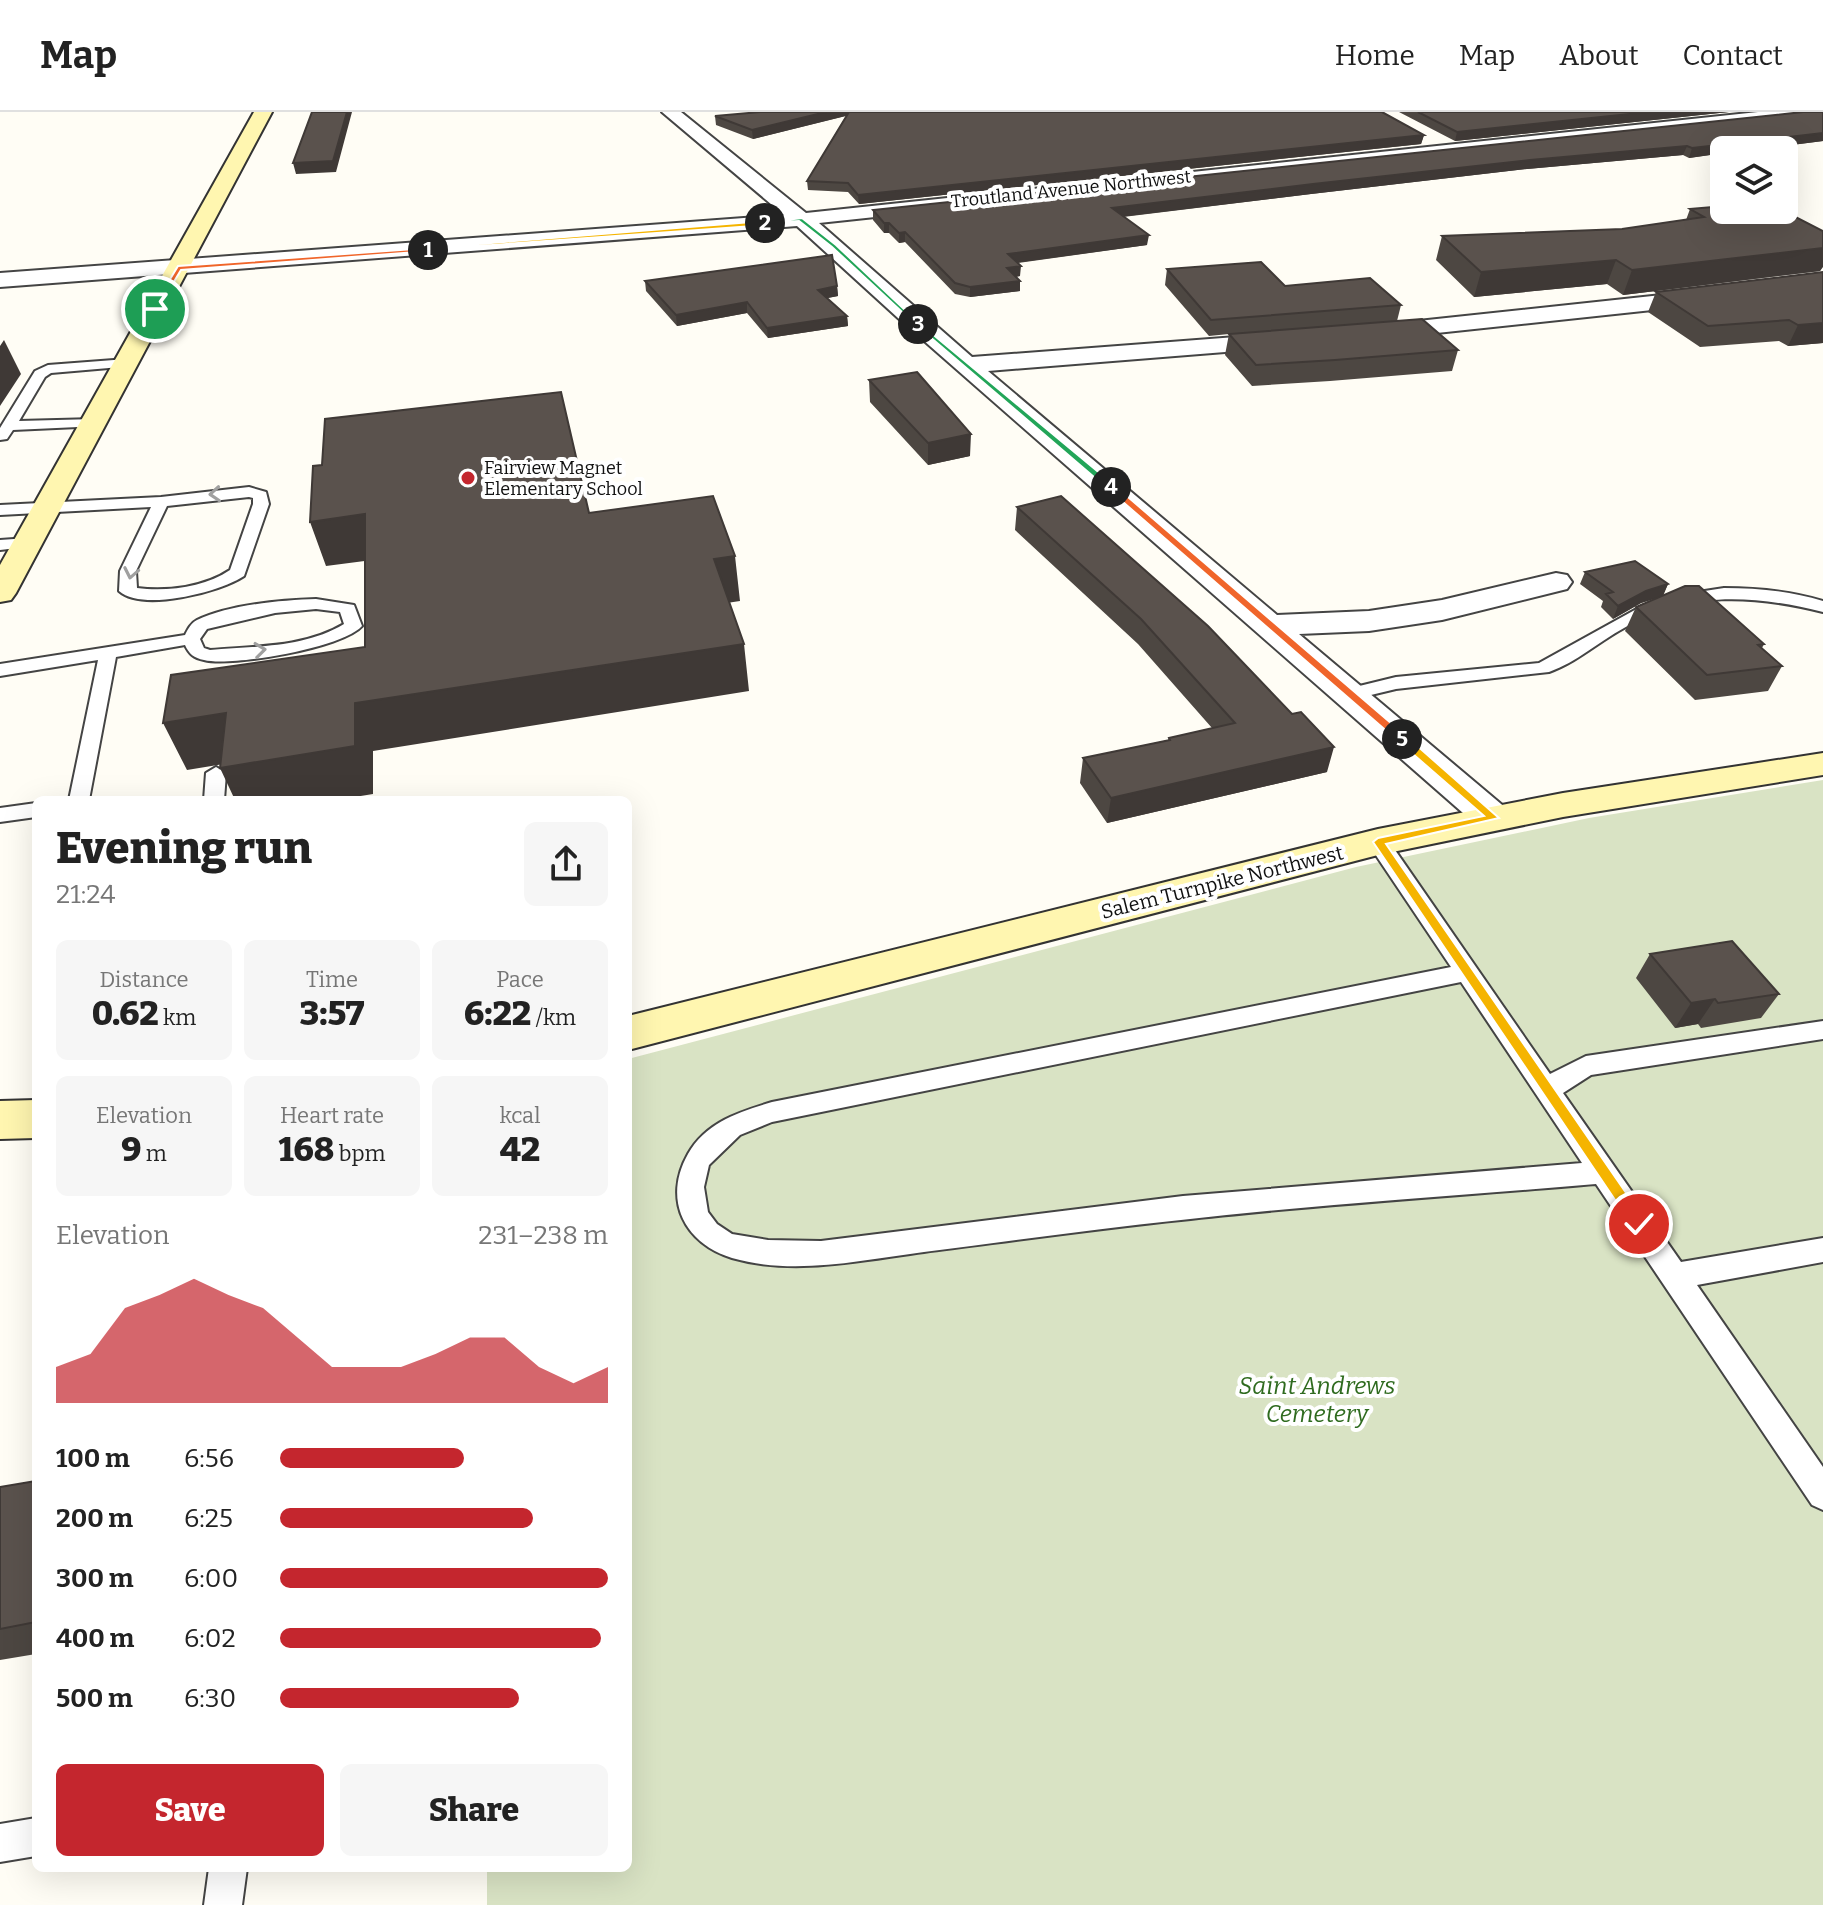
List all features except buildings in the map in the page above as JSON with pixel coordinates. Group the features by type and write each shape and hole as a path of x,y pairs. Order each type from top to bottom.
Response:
{"street":[{"path":"0,593 263,112"},
{"name":"Troutland Avenue Northwest","path":"0,280 800,219 1773,115 1806,121"},
{"path":"686,117 966,365 1493,818"},
{"path":"1421,134 1448,148"},
{"path":"1347,335 1668,301 1823,281"},
{"path":"966,365 1304,339"},
{"path":"1269,625 1369,621 1442,610 1556,582"},
{"name":"Salem Turnpike Northwest","path":"632,1032 1378,842 1493,818 1823,764"},
{"path":"0,1120 32,1119"}],"lane":[{"path":"0,439 40,374 48,369 127,363"},
{"path":"9,426 95,423"},
{"path":"0,510 161,502 237,492 260,495 261,504 238,572 231,579 186,591 136,595 128,591 128,571 161,502"},
{"path":"0,545 28,543"},
{"path":"1350,694 1396,683 1542,668 1565,661 1625,619 1679,601 1744,592 1770,593 1823,607"},
{"path":"0,670 191,639 200,625 225,617 297,607 338,605 348,609 353,626 339,637 308,644 208,656 197,651 191,639"},
{"path":"80,796 108,653"},
{"path":"214,796 216,773"},
{"path":"0,815 32,811"},
{"path":"1378,842 1823,1494"},
{"path":"1468,972 772,1112 729,1128 702,1153 691,1179 691,1205 698,1222 716,1240 761,1251 821,1253 1183,1208 1603,1172"},
{"path":"1548,1093 1559,1081 1586,1066 1823,1030"},
{"path":"1675,1276 1823,1250"},
{"path":"0,1843 32,1838"},
{"path":"223,1905 227,1872"}],"green space":[{"name":"Saint Andrews Cemetery","path":"1823,780 1823,1905 487,1905 487,1872 632,1872 632,1058 1356,867 1589,818"}],"place":[{"name":"Fairview Magnet Elementary School","path":"468,478"}],"route":[{"path":"155,309 178,268 800,219 1493,818 1378,842 1639,1224"}]}
